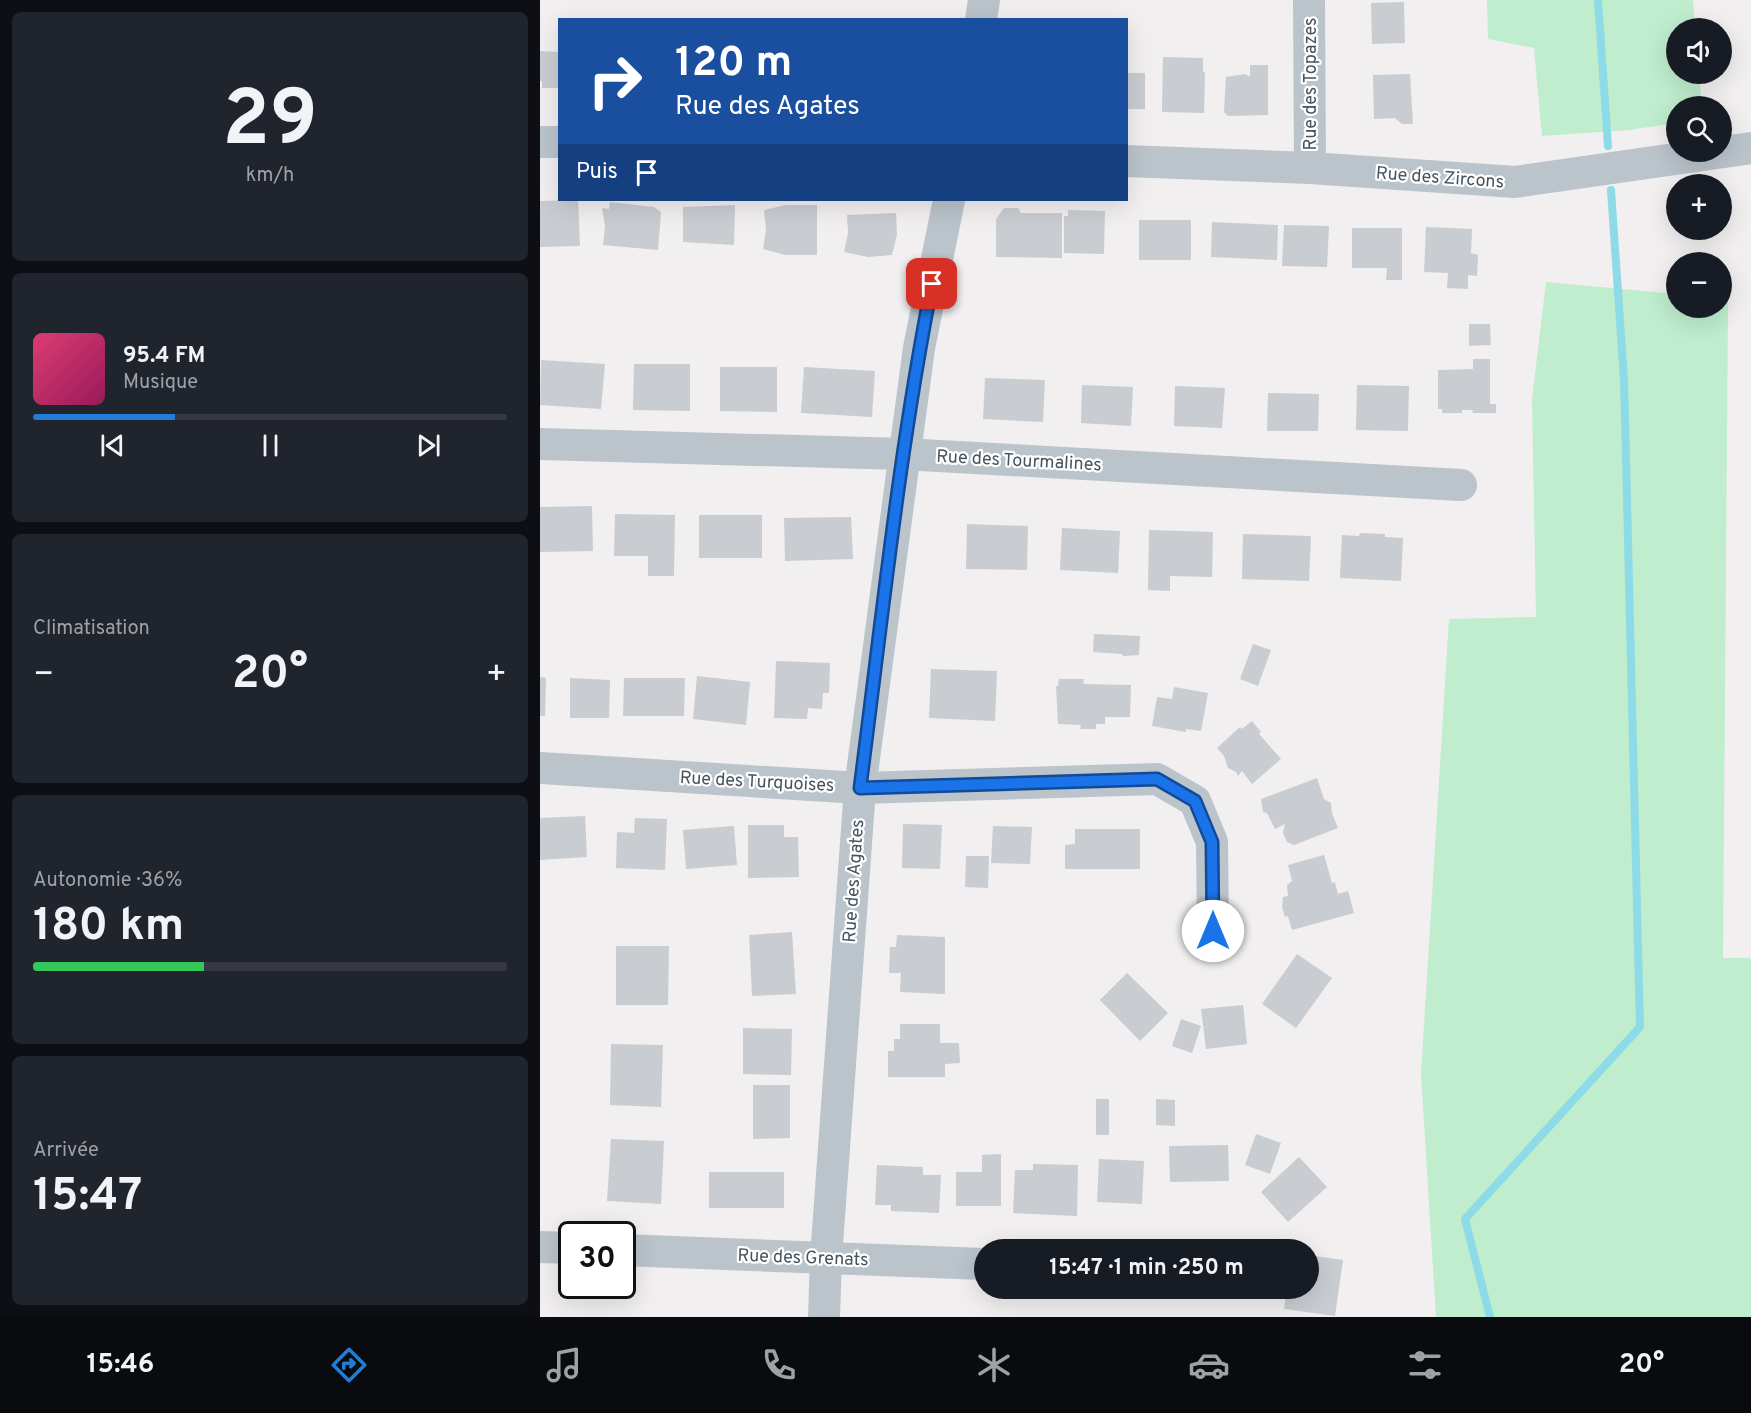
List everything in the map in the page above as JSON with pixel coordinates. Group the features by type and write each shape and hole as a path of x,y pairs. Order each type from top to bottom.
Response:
{"street":[{"path":"981,18 984,0"},
{"name":"Rue des Topazes","path":"1309,0 1310,168"},
{"path":"540,142 558,142"},
{"name":"Rue des Zircons","path":"1128,161 1310,168 1515,182 1751,147"},
{"name":"Rue des Agates","path":"824,1317 826,1258 860,788 919,348 949,201"},
{"name":"Rue des Tourmalines","path":"540,444 903,454 1461,485"},
{"name":"Rue des Turquoises","path":"540,768 860,788 1157,779 1195,801 1212,842 1213,931"},
{"path":"540,1247 558,1248"},
{"name":"Rue des Grenats","path":"636,1251 974,1264"}],"green space":[{"path":"1487,0 1693,0 1694,18 1666,18 1666,84 1700,84 1701,96 1666,96 1666,125 1628,130 1542,136 1534,48 1488,39"},
{"path":"1546,282 1666,293 1666,318 1728,318 1723,958 1751,958 1751,1317 1436,1317 1421,1074 1449,619 1536,617 1532,400"}],"building":[{"path":"1404,2 1405,43 1372,44 1371,3"},
{"path":"540,51 558,52 558,88 542,88 542,81 540,81"},
{"path":"1163,57 1203,58 1204,113 1162,112"},
{"path":"1250,65 1268,65 1268,115 1228,116 1224,112 1226,77 1245,74 1250,77"},
{"path":"1128,73 1145,73 1145,109 1128,109"},
{"path":"1410,74 1413,124 1402,124 1395,118 1374,119 1373,75"},
{"path":"540,201 578,201 580,246 540,247"},
{"path":"610,202 654,207 661,212 658,250 603,245 605,226 602,208 609,209"},
{"path":"735,205 734,245 683,242 683,207"},
{"path":"786,205 817,205 817,255 785,255 763,249 766,230 764,210"},
{"path":"1004,208 1018,208 1021,213 1062,213 1062,258 996,257 996,219"},
{"path":"1068,210 1105,211 1104,254 1064,253 1064,216 1068,216"},
{"path":"896,213 897,235 892,255 868,257 844,252 848,233 847,215"},
{"path":"1139,220 1191,220 1191,260 1139,260"},
{"path":"1212,222 1278,225 1277,260 1211,257"},
{"path":"1284,225 1329,226 1327,267 1282,266"},
{"path":"1426,227 1472,229 1471,253 1478,255 1477,276 1468,275 1468,289 1447,288 1448,273 1424,272"},
{"path":"1352,228 1402,228 1402,280 1386,280 1387,268 1352,268"},
{"path":"1469,324 1490,324 1491,345 1469,346"},
{"path":"1473,359 1490,359 1490,404 1496,404 1496,413 1472,413 1473,410 1462,410 1462,413 1442,413 1442,409 1438,409 1438,370 1473,369"},
{"path":"541,360 605,364 601,409 540,405"},
{"path":"634,364 690,364 690,411 633,410"},
{"path":"720,367 777,367 777,412 720,411"},
{"path":"804,367 875,371 872,417 801,413"},
{"path":"985,378 1045,380 1043,422 983,419"},
{"path":"1082,385 1133,387 1131,426 1081,423"},
{"path":"1357,385 1409,386 1408,431 1356,430"},
{"path":"1175,386 1225,388 1222,428 1174,426"},
{"path":"1268,393 1319,394 1318,431 1267,431"},
{"path":"592,506 593,551 540,552 540,507"},
{"path":"615,514 675,515 674,576 648,576 648,556 614,556"},
{"path":"699,515 762,515 762,558 699,558"},
{"path":"851,517 853,559 785,561 784,518"},
{"path":"967,524 1028,526 1027,570 966,569"},
{"path":"1062,528 1120,531 1118,573 1060,570"},
{"path":"1149,530 1213,532 1212,577 1170,576 1170,591 1148,590"},
{"path":"1360,533 1385,534 1385,537 1403,538 1401,581 1340,578 1342,535 1359,536"},
{"path":"1243,534 1311,536 1309,581 1242,579"},
{"path":"1094,634 1140,636 1139,655 1123,656 1122,654 1093,652"},
{"path":"1253,644 1271,650 1258,686 1240,679"},
{"path":"776,661 830,663 829,693 823,693 822,709 808,708 807,719 774,718"},
{"path":"931,669 997,671 995,721 929,718"},
{"path":"697,676 750,682 746,725 693,719"},
{"path":"540,677 546,678 545,716 540,716"},
{"path":"570,678 610,680 609,718 570,718"},
{"path":"624,678 685,678 684,716 623,716"},
{"path":"1059,679 1084,679 1083,684 1131,685 1130,717 1105,717 1105,724 1096,724 1096,729 1080,729 1081,725 1058,724 1056,686 1058,686"},
{"path":"1174,687 1208,693 1201,731 1186,729 1186,732 1152,726 1157,697 1172,699"},
{"path":"1252,721 1261,732 1259,734 1281,759 1252,784 1242,771 1238,776 1236,772 1228,768 1224,756 1217,748 1240,727 1242,729"},
{"path":"1317,778 1324,799 1331,803 1338,828 1294,845 1287,842 1283,833 1285,824 1275,829 1267,813 1263,812 1261,799"},
{"path":"585,816 587,857 540,860 540,818"},
{"path":"635,818 667,819 665,870 616,868 617,832 634,833"},
{"path":"903,824 942,825 940,869 902,868"},
{"path":"748,825 784,825 784,837 798,837 799,877 748,878"},
{"path":"734,826 737,865 686,869 683,830"},
{"path":"993,826 1032,827 1030,864 991,863"},
{"path":"1075,829 1140,829 1140,869 1065,869 1065,845 1075,844"},
{"path":"1324,855 1332,883 1335,882 1338,894 1348,891 1354,913 1292,930 1288,916 1285,917 1282,907 1283,897 1288,896 1287,885 1292,881 1288,865"},
{"path":"966,856 989,856 988,888 965,887"},
{"path":"792,932 796,994 752,996 749,935"},
{"path":"897,935 945,937 945,994 900,992 901,973 889,973 890,947 896,947"},
{"path":"616,946 669,946 668,1005 616,1005"},
{"path":"1297,954 1332,978 1296,1028 1262,1004"},
{"path":"1127,973 1168,1013 1140,1041 1100,1000"},
{"path":"1243,1005 1247,1044 1206,1049 1201,1009"},
{"path":"1181,1019 1201,1026 1192,1053 1172,1046"},
{"path":"900,1024 940,1024 940,1043 959,1043 960,1063 945,1064 945,1077 888,1077 888,1051 894,1051 894,1039 900,1039"},
{"path":"743,1028 792,1029 791,1075 743,1074"},
{"path":"611,1044 663,1045 661,1107 610,1105"},
{"path":"753,1085 790,1085 790,1138 753,1139"},
{"path":"1096,1099 1109,1099 1109,1135 1096,1135"},
{"path":"1156,1099 1175,1100 1175,1126 1156,1125"},
{"path":"1256,1134 1281,1143 1270,1174 1245,1165"},
{"path":"611,1139 664,1141 661,1204 607,1201"},
{"path":"1228,1145 1229,1181 1170,1182 1169,1146"},
{"path":"1001,1154 1001,1206 956,1206 956,1172 982,1172 982,1155"},
{"path":"1299,1157 1327,1187 1288,1222 1261,1192"},
{"path":"1099,1159 1144,1161 1142,1204 1097,1202"},
{"path":"1033,1164 1078,1165 1077,1216 1013,1213 1015,1170 1033,1170"},
{"path":"877,1165 923,1167 923,1175 941,1175 939,1213 891,1211 891,1205 875,1205"},
{"path":"709,1172 784,1172 784,1208 709,1208"},
{"path":"1319,1257 1343,1260 1335,1316 1284,1309 1285,1299 1319,1299"}],"waterway":[{"path":"1598,0 1608,146"},
{"path":"1490,1317 1465,1219 1640,1027 1624,379 1611,190"}],"route":[{"path":"932,284 919,348 903,454 860,788 1157,779 1195,801 1212,842 1213,931"}]}
